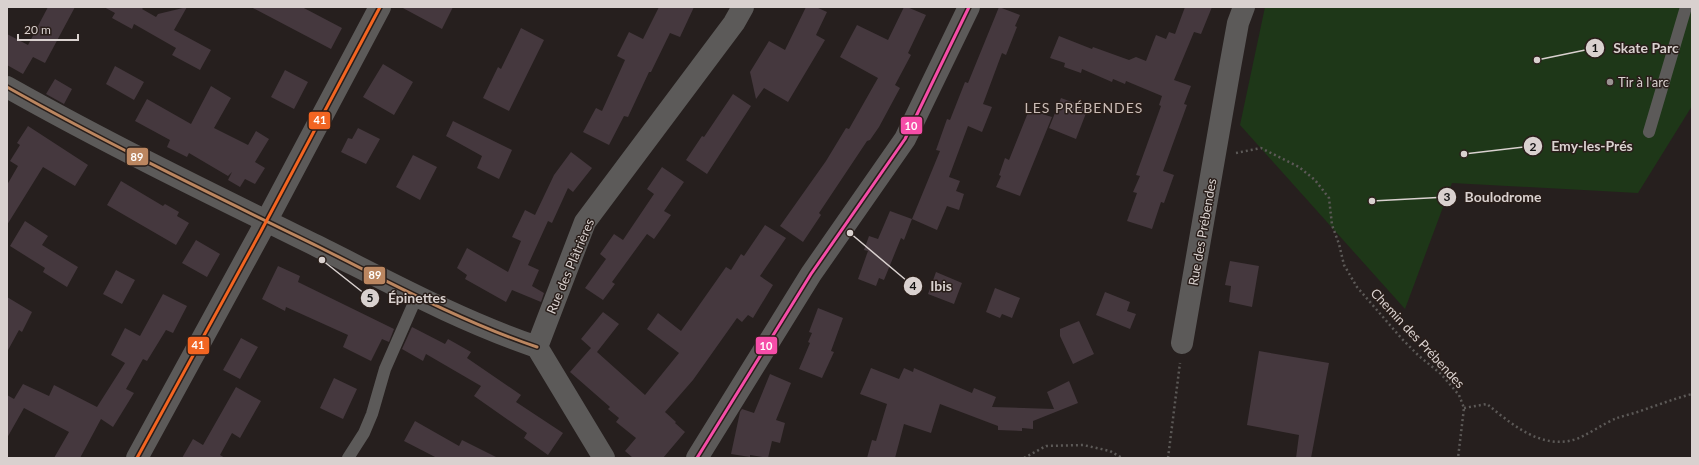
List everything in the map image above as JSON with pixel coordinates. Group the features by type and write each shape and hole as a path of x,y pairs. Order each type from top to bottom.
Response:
{"street":[{"path":"137,458 266,222 380,7"},
{"name":"Rue des Plâtrières","path":"537,348 585,222 744,7"},
{"path":"697,458 812,274 905,139 969,7"},
{"name":"Rue des Prébendes","path":"1182,343 1238,23 1244,7"},
{"path":"10,94 417,296 504,336 537,348 604,458"}],"lane":[{"path":"1649,132 1686,7"},
{"path":"348,458 364,433 372,414 385,369 417,296"}],"path":[{"name":"Chemin des Prébendes","path":"1214,161 1238,152 1261,148 1299,167 1315,180 1328,198 1332,225 1339,244 1344,265 1357,287 1402,339 1419,356 1441,374 1460,395 1464,408 1487,404 1504,418 1529,434 1555,442 1574,440 1617,418 1692,394"},
{"path":"1168,458 1182,343"},
{"path":"1458,458 1464,408"},
{"path":"1024,458 1046,446 1083,445 1110,451 1122,458"}],"green space":[{"path":"1265,7 1692,7 1692,106 1638,193 1452,183 1405,309 1240,125"}],"building":[{"path":"48,7 75,7 45,63 33,57 23,74 7,65 7,34 28,45"},
{"path":"104,7 144,7 142,9 156,17 158,14 187,7 174,30 211,50 200,70 172,55 176,48 134,24 132,29 112,18 115,13"},
{"path":"251,7 302,7 342,28 331,49"},
{"path":"401,7 453,7 442,29"},
{"path":"659,7 694,7 680,37 670,33 651,72 649,72 628,117 624,116 609,145 583,132 596,108 602,111 625,60 617,56 629,32 643,39"},
{"path":"806,7 816,7 827,12 816,35 825,40 788,102 764,88 756,99 750,72 769,41 785,50"},
{"path":"904,7 926,15 908,53 911,55 895,85 900,88 879,127 870,140 867,141 819,213 821,215 803,242 780,226 826,161 846,128 849,129 878,78 840,57 857,25 888,40"},
{"path":"999,7 1020,15 1015,26 1017,27 1006,55 1002,53 983,104 992,107 982,132 968,126 949,177 960,181 956,191 964,194 959,210 947,206 937,230 912,219 940,151 936,150 947,119 950,120 965,82 968,83"},
{"path":"1185,7 1212,7 1201,34 1194,32 1174,80 1191,86 1184,104 1187,105 1163,171 1174,175 1164,203 1161,202 1152,229 1127,221 1137,193 1133,192 1140,176 1136,175 1161,106 1159,105 1162,96 1126,81 1125,84 1113,79 1112,82 1082,69 1081,73 1064,67 1065,63 1050,58 1059,36 1092,49 1093,47 1129,60 1136,57 1146,61 1156,35 1166,39 1169,32 1175,34"},
{"path":"521,28 544,40 509,111 483,98 498,67 501,69"},
{"path":"383,64 413,82 394,115 363,97"},
{"path":"115,66 144,82 134,100 106,84"},
{"path":"285,70 308,82 294,109 271,97"},
{"path":"55,79 72,89 64,104 46,94"},
{"path":"211,86 231,98 214,128 248,145 256,131 269,139 255,162 265,168 255,184 245,179 240,187 228,180 232,172 228,176 189,153 187,157 167,147 170,140 135,121 147,99 191,124"},
{"path":"733,94 751,106 707,174 686,160 702,136 704,137"},
{"path":"1061,98 1088,108 1076,139 1049,128"},
{"path":"1029,110 1052,117 1020,196 996,187 1001,176 999,175 1005,158 1009,160"},
{"path":"453,121 512,150 499,179 477,168 482,156 446,136"},
{"path":"28,126 88,165 75,186 43,167 7,225 7,185 18,166 10,161 20,145 17,143"},
{"path":"358,128 380,139 366,164 341,152 348,138 352,139"},
{"path":"571,152 592,168 573,192 568,188 552,223 548,221 528,265 539,270 532,286 544,293 541,302 512,290 506,302 465,279 467,275 457,268 467,248 508,272 521,241 512,237 525,210 535,215 554,175"},
{"path":"413,155 437,167 420,200 396,187"},
{"path":"662,167 684,182 664,211 671,215 654,239 647,234 612,282 615,284 603,300 585,288 606,259 600,254 614,234 623,240 654,194 647,189"},
{"path":"121,181 163,206 165,204 179,212 177,216 189,223 176,245 107,205"},
{"path":"890,211 912,219 904,240 901,238 884,280 879,278 876,286 858,279 868,251 864,250 869,236 878,239"},
{"path":"25,221 48,236 42,245 78,267 67,287 43,272 45,268 10,246"},
{"path":"765,225 786,238 760,276 773,285 753,318 748,315 742,322 737,318 693,380 665,412 685,432 663,458 633,458 625,451 636,438 616,422 619,418 608,409 610,407 570,372 591,348 581,339 603,312 619,324 597,352 645,395 679,353 647,329 658,313 681,331 726,267 731,270 741,254 744,256"},
{"path":"196,240 220,254 207,277 182,263"},
{"path":"1230,261 1259,266 1252,307 1229,302 1231,286 1225,285"},
{"path":"278,266 300,276 298,282 394,329 389,342 382,339 371,361 343,347 348,335 286,307 285,311 262,299"},
{"path":"116,270 135,280 122,304 103,294"},
{"path":"936,272 962,283 954,304 928,294"},
{"path":"995,288 1020,298 1012,318 1002,314 1000,318 986,312"},
{"path":"1105,292 1130,302 1127,311 1136,314 1130,329 1096,315"},
{"path":"163,294 187,306 173,333 166,330 147,361 143,359 126,389 134,393 113,427 101,419 80,458 54,458 69,432 24,408 7,438 7,395 14,399 23,384 49,396 54,385 97,407 125,363 111,355 125,328 140,336"},
{"path":"7,297 32,312 22,332 19,330 7,352"},
{"path":"818,308 843,318 831,351 834,352 822,378 799,369 810,343 808,342 812,333 809,332"},
{"path":"1079,321 1094,354 1073,364 1060,336 1060,329"},
{"path":"412,327 445,344 448,339 471,352 467,358 521,395 516,402 563,433 548,455 524,438 527,433 474,396 481,386 426,354 423,361 402,349"},
{"path":"241,338 258,347 240,379 223,370"},
{"path":"1259,351 1329,363 1311,458 1296,458 1299,435 1247,425"},
{"path":"871,368 899,379 904,368 913,372 914,368 972,393 974,388 996,397 992,407 1054,409 1047,392 1069,381 1078,403 1033,421 1033,429 1022,428 1022,431 998,430 998,426 940,404 931,433 904,424 895,458 867,458 872,440 876,441 887,404 860,394"},
{"path":"770,374 791,383 776,420 785,423 780,443 772,441 768,458 731,454 740,412 742,409 754,413"},
{"path":"334,378 357,389 343,419 320,408"},
{"path":"236,387 261,401 240,438 232,433 220,455 225,458 182,458 193,439 203,445"},
{"path":"415,421 459,446 462,440 498,458 437,458 404,441"}],"transit line":[{"name":"41","path":"137,458 260,233 380,7"},
{"name":"10","path":"697,458 811,274 905,139 969,7"},
{"name":"89","path":"7,87 122,149 398,287 480,325 537,347"}],"place":[{"name":"Skate Parc","path":"1537,60"},
{"name":"Tir à l'arc","path":"1610,82"},
{"name":"Emy-les-Prés","path":"1464,154"},
{"name":"Boulodrome","path":"1372,201"},
{"name":"Ibis","path":"850,233"},
{"name":"Épinettes","path":"322,260"}],"district":[{"name":"LES PRÉBENDES","path":"1084,108"}]}
